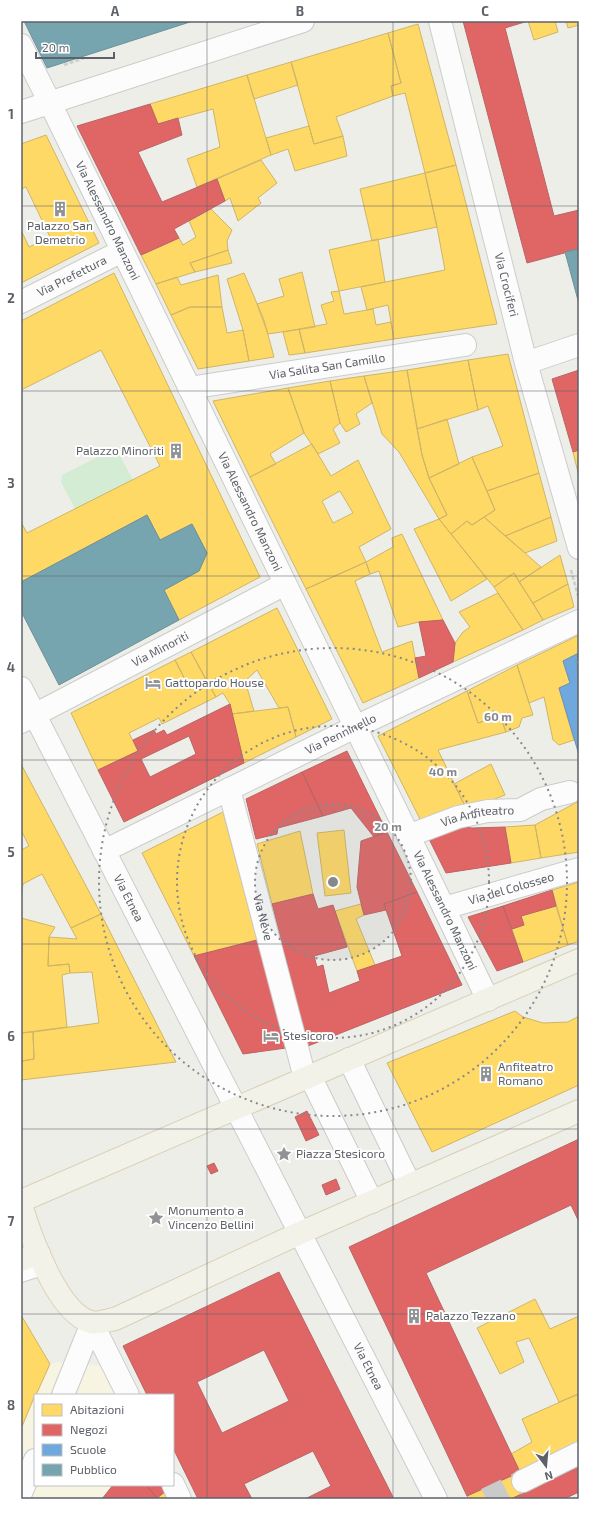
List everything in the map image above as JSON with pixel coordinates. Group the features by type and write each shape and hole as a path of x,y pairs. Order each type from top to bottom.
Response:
{"main road":[{"path":"21,1201 579,960"},
{"path":"21,1205 24,1227 35,1260 61,1296 78,1316 92,1323 115,1319 300,1234 579,1110"}],"street":[{"path":"21,112 303,21"},
{"name":"Via Crociferi","path":"440,21 526,363 579,548"},
{"name":"Via Alessandro Manzoni","path":"21,45 488,1000"},
{"name":"Via Prefettura","path":"21,302 122,251"},
{"name":"Via Salita San Camillo","path":"189,388 465,344"},
{"path":"526,363 579,345"},
{"name":"Via Minoriti","path":"28,718 285,584"},
{"name":"Via Penninello","path":"104,851 355,727 579,621"},
{"name":"Via Etnea","path":"21,688 28,718 104,851 436,1499"},
{"name":"Via Neve","path":"229,789 298,1046 308,1077 372,1202"},
{"name":"Via Anfiteatro","path":"408,836 458,818 488,811 520,810 541,798 570,792"},
{"name":"Via del Colosseo","path":"444,908 579,869"},
{"path":"349,1059 410,1185"},
{"path":"92,1323 127,1394"},
{"path":"63,1394 92,1323"},
{"path":"523,1481 579,1453"},
{"path":"21,1493 34,1462"},
{"path":"174,1486 180,1499"}],"lane":[{"path":"21,1276 35,1260"}],"path":[{"path":"64,65 84,58"}],"shaded area":[{"path":"58,1362 102,1366 116,1394 36,1394 50,1364"},
{"path":"34,1400 34,1486 112,1486 102,1499 21,1499 21,1429"}],"green space":[{"path":"113,449 117,450 133,480 75,509 61,482 62,475"}],"building: Abitazioni":[{"path":"528,21 555,21 558,32 534,40"},
{"path":"566,21 579,21 579,25 568,28"},
{"path":"418,24 456,165 425,173 405,93 393,96 391,86 401,83 388,33"},
{"path":"388,33 401,83 391,86 393,96 336,117 343,136 314,144 291,62"},
{"path":"291,62 298,85 254,99 247,75"},
{"path":"247,75 271,155 197,187 187,159 220,147 213,109 158,124 150,104"},
{"path":"309,126 314,144 343,136 347,156 295,171 288,149 271,155 266,138"},
{"name":"Palazzo San Demetrio","path":"46,135 99,243 21,283 21,230 29,247 50,237 26,187 21,189 21,144"},
{"path":"261,160 277,183 258,198 261,203 238,221 230,198 225,201 217,179"},
{"path":"456,165 497,324 394,339 388,305 367,310 361,287 445,270 425,173"},
{"path":"425,173 437,227 372,241 360,189"},
{"path":"211,209 232,230 227,241 228,250 190,263 195,272 156,284 141,255 179,238 183,245 196,237 189,221"},
{"path":"378,239 385,282 339,291 329,250"},
{"path":"228,250 232,263 195,272 190,263"},
{"path":"302,272 315,327 268,334 257,304 284,296 279,279"},
{"name":"Palazzo Minoriti","path":"114,273 260,577 179,620 164,590 199,571 207,553 192,524 160,540 147,515 21,582 21,522 27,533 160,466 101,350 21,390 21,321"},
{"path":"244,273 264,320 274,357 249,361 243,330 227,279"},
{"path":"218,275 222,307 190,307 171,315 156,284 177,277 181,285"},
{"path":"339,291 344,314 373,309 376,325 391,322 394,339 305,353 299,329 327,324 321,305 334,301 331,292"},
{"path":"190,307 222,307 227,333 243,330 249,361 198,369 171,315"},
{"path":"299,329 305,353 289,355 283,332"},
{"path":"508,354 539,473 487,491 472,457 503,446 488,406 478,410 468,360"},
{"path":"468,360 478,410 417,429 407,370"},
{"path":"407,370 422,455 429,478 447,515 439,519 399,452 382,434 364,376"},
{"path":"364,376 372,403 356,414 360,424 346,432 340,423 330,381"},
{"path":"330,381 340,423 333,429 340,443 318,454 304,433 288,388"},
{"path":"288,388 304,433 270,454 276,464 250,477 213,401"},
{"path":"447,419 459,464 429,478 422,455 417,429"},
{"path":"312,444 331,476 358,460 391,529 359,547 366,562 306,589 250,477","holes":["340,491 353,513 333,523 322,501"]},
{"path":"579,450 579,477 573,452"},
{"path":"472,457 495,510 472,525 467,521 451,534 439,519 447,515 429,478"},
{"path":"539,473 551,517 505,536 484,517 495,510 487,491"},
{"path":"484,517 541,567 519,582 514,573 494,587 451,534 467,521 472,525"},
{"path":"551,517 557,541 525,553 505,536"},
{"path":"439,519 487,579 451,601 414,529"},
{"path":"402,534 443,620 419,622 398,627 379,571 370,574 366,562 393,547 392,538"},
{"path":"560,555 568,584 533,603 519,582"},
{"path":"366,562 370,574 355,581 382,652 412,641 419,678 363,703 306,589"},
{"path":"514,573 543,620 523,630 494,587"},
{"path":"568,584 574,607 543,620 533,603"},
{"path":"498,593 523,630 453,662 455,643 463,632 470,627 459,612"},
{"path":"277,608 332,719 296,737 288,707 279,708 257,670 245,681 254,711 232,714 230,704 223,693 216,697 191,652"},
{"path":"579,635 579,653 563,661 570,683 559,688 574,740 559,745 553,740 544,697 529,703 517,665"},
{"path":"191,652 206,680 190,689 175,660"},
{"path":"175,660 190,689 206,680 216,697 162,724 159,718 129,733 138,751 98,770 71,713"},
{"path":"517,665 533,715 522,718 519,727 506,732 500,716 478,723 467,691"},
{"path":"467,691 478,723 500,716 506,732 438,750 467,810 423,825 378,736"},
{"path":"288,707 296,737 244,763 232,714"},
{"path":"21,764 101,914 71,928 42,874 23,884 21,898 21,850 29,846 21,830"},
{"path":"491,764 505,795 467,810 454,784"},
{"path":"577,802 579,806 579,852 541,858 535,825"},
{"path":"223,812 257,940 194,956 142,853"},
{"path":"535,825 541,858 511,863 505,827"},
{"path":"344,830 351,893 325,896 317,833"},
{"path":"300,831 313,894 272,904 257,844"},
{"path":"579,882 579,941 568,945 552,890"},
{"path":"361,904 364,915 356,919 375,965 357,971 335,911"},
{"path":"556,906 568,945 523,962 512,929 524,925 521,916"},
{"path":"101,914 176,1062 21,1080 22,1061 34,1059 33,1032 99,1023 92,972 70,973 69,964 48,966 49,937 77,939 71,928"},
{"path":"21,918 55,927 49,937 48,966 69,964 70,973 62,975 67,1027 21,1033"},
{"name":"Anfiteatro Romano","path":"515,1011 523,1017 543,1023 568,1022 579,1016 579,1085 432,1152 387,1063"},
{"path":"33,1032 34,1059 22,1061 21,1068 21,1033"},
{"path":"535,1299 550,1329 579,1316 579,1394 559,1402 529,1338 516,1342 524,1362 500,1374 477,1328"},
{"path":"21,1315 50,1364 36,1394 34,1394 21,1429"},
{"path":"578,1394 579,1442 520,1472 511,1454 532,1442 522,1419"},
{"path":"520,1472 528,1491 511,1499 468,1499 467,1496"},
{"path":"166,1491 170,1499 156,1499 157,1498"}],"building: Negozi":[{"path":"463,21 528,21 505,28 554,216 579,210 579,249 527,263"},
{"path":"150,104 158,124 178,118 182,135 138,152 162,202 217,179 225,201 174,229 179,238 141,255 77,126"},
{"path":"579,370 579,450 573,452 552,379"},
{"path":"443,620 455,643 453,662 419,678 415,658 426,656 419,622"},
{"path":"230,704 244,763 124,822 98,770 138,751 133,740 154,730 156,734 164,730 167,735","holes":["189,736 196,754 150,777 141,759"]},
{"path":"347,751 387,832 374,837 351,808 323,816 302,772"},
{"path":"302,772 323,816 278,828 277,834 256,839 246,799"},
{"path":"449,825 472,828 505,827 511,863 446,873 426,833"},
{"path":"387,832 417,892 384,904 386,910 364,915 357,887 361,841"},
{"path":"552,890 556,906 521,916 524,925 512,929 503,906"},
{"path":"417,892 462,985 308,1046 272,904 313,894 318,909 333,905 347,947 314,956 317,967 323,965 329,993 360,981 357,971 402,956 384,904"},
{"path":"503,906 523,962 497,971 468,917"},
{"path":"257,940 286,1048 243,1054 194,956"},
{"path":"307,1111 319,1135 306,1141 295,1117"},
{"name":"Palazzo Tezzano","path":"579,1139 579,1222 571,1205 426,1273 520,1472 467,1496 349,1247"},
{"path":"214,1163 218,1171 211,1174 207,1166"},
{"path":"336,1179 340,1189 326,1195 322,1185"},
{"path":"279,1272 394,1499 305,1499 331,1486 313,1451 244,1484 252,1499 198,1499 174,1450 174,1394 147,1394 123,1346","holes":["264,1350 289,1401 222,1433 197,1382"]},
{"path":"579,1467 579,1492 564,1499 511,1499"},
{"path":"112,1486 147,1486 157,1498 102,1499"},
{"path":"147,1486 164,1486 166,1491 157,1498"}],"building: Scuole":[{"path":"579,653 579,660 576,661 579,672 579,755 559,688 570,683 563,661"}],"building: Pubblico":[{"path":"24,21 193,21 47,68"},
{"path":"579,249 579,304 565,252"},
{"path":"147,515 160,540 192,524 207,553 199,571 164,590 179,620 59,685 21,611 21,582"}],"tunnel":[{"path":"486,1499 523,1481"}],"place":[{"name":"Palazzo San Demetrio","path":"60,209"},
{"name":"Palazzo Minoriti","path":"176,451"},
{"name":"Gattopardo House","path":"153,683"},
{"name":"Stesicoro","path":"271,1036"},
{"name":"Anfiteatro Romano","path":"486,1074"},
{"name":"Piazza Stesicoro","path":"284,1154"},
{"name":"Monumento a Vincenzo Bellini","path":"156,1218"},
{"name":"Palazzo Tezzano","path":"414,1316"}]}
